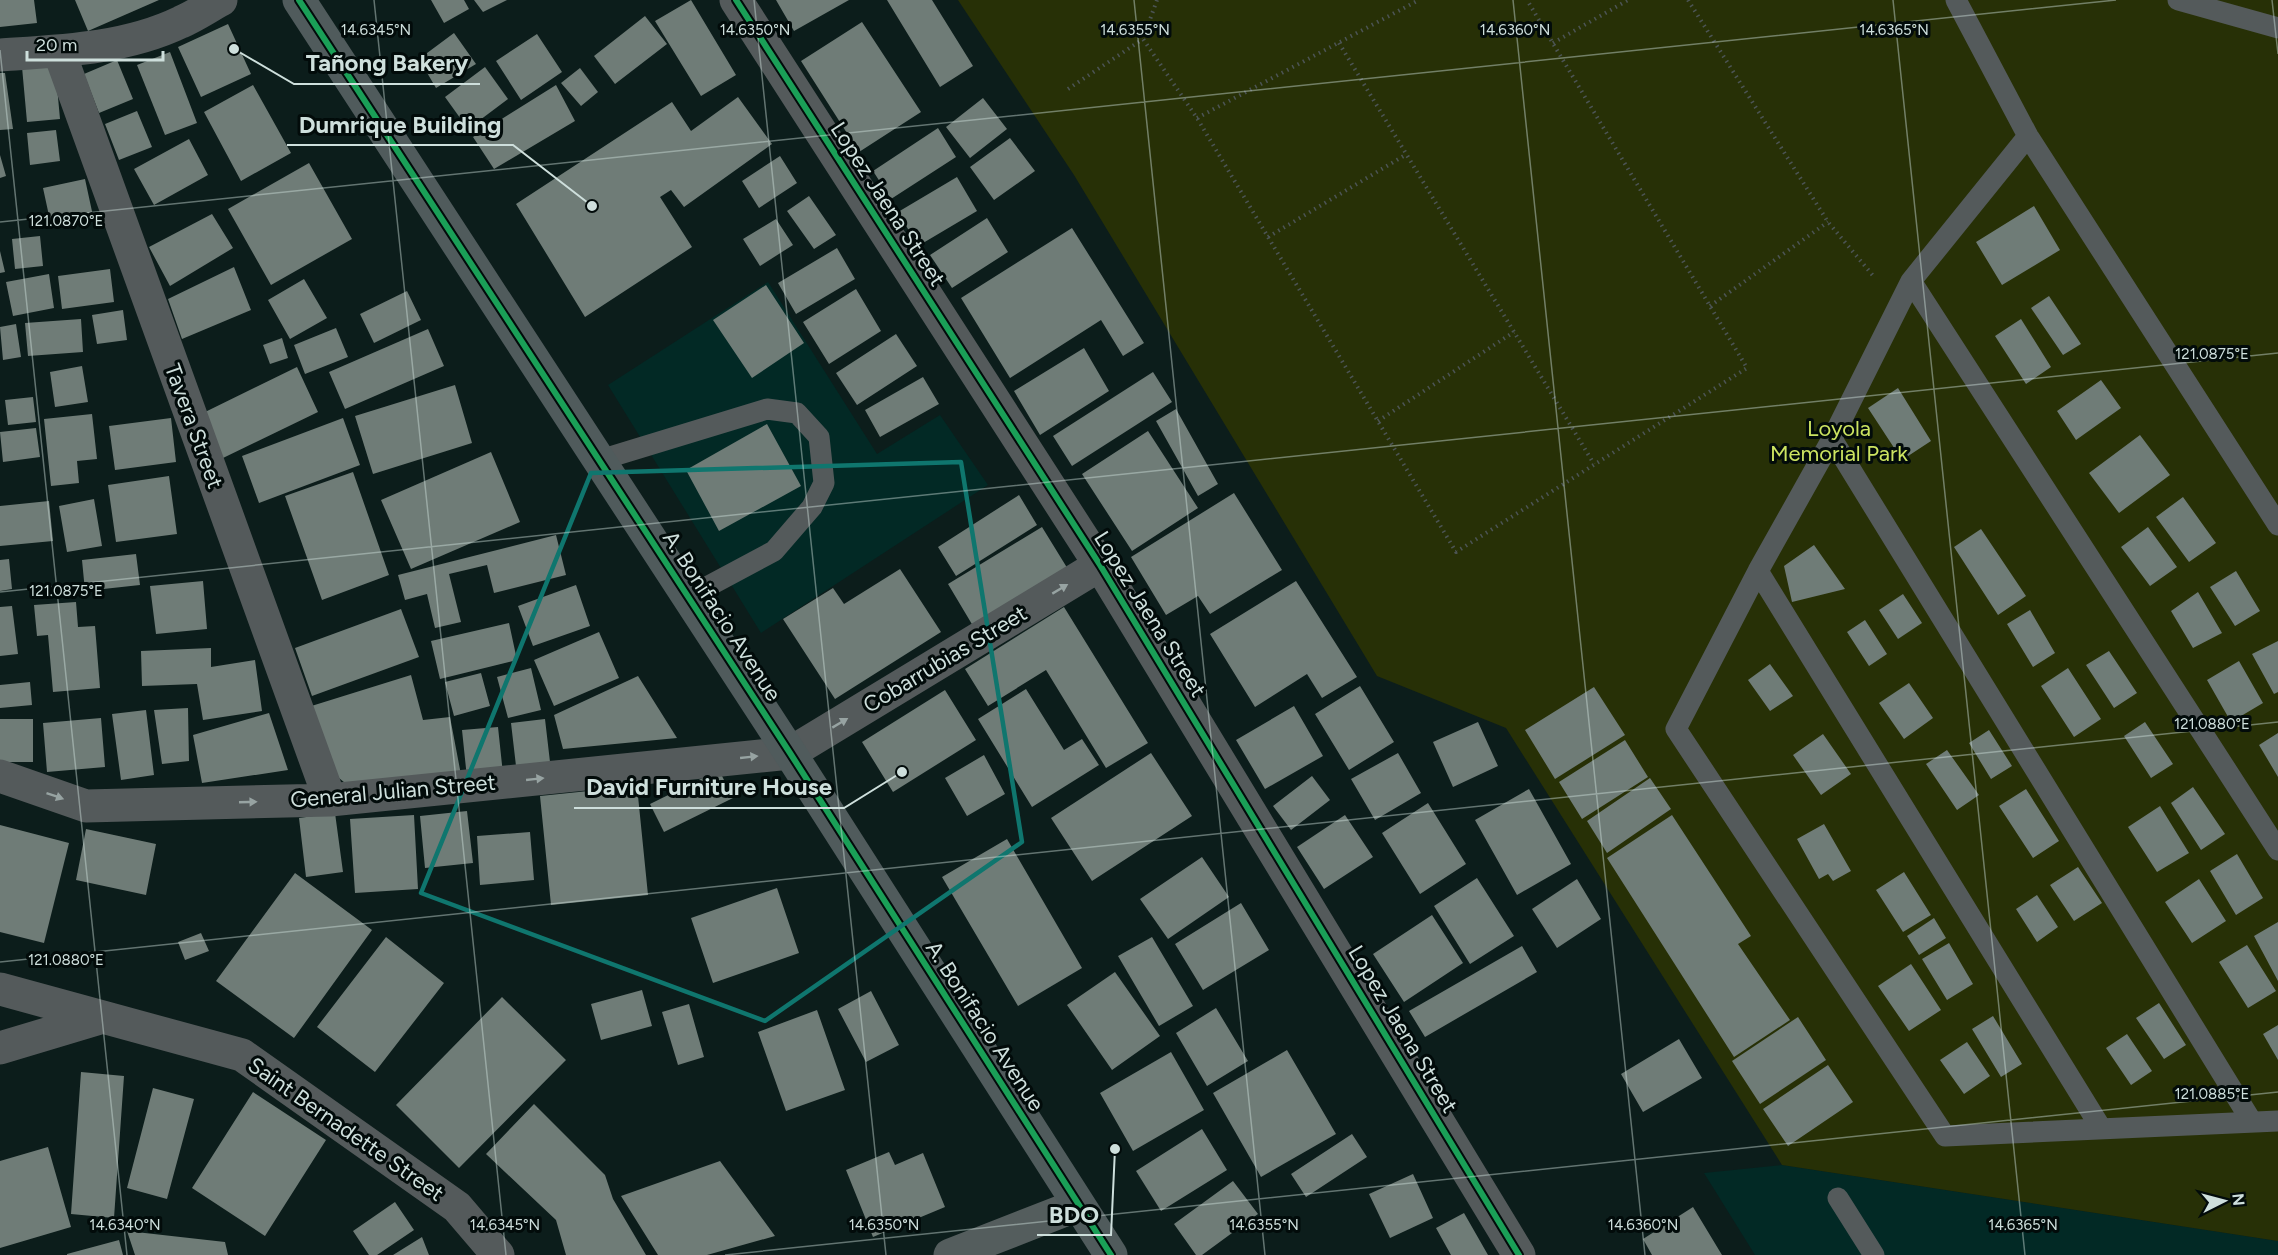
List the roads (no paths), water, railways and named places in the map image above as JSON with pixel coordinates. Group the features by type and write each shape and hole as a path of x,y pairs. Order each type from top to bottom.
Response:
{"main road":[{"name":"A. Bonifacio Avenue","path":"300,0 790,753 1111,1255"}],"street":[{"path":"0,55 59,51 120,43 179,23 221,0"},
{"name":"Lopez Jaena Street","path":"736,0 1100,565 1519,1255"},
{"name":"Tavera Street","path":"59,51 330,800"},
{"name":"Cobarrubias Street","path":"790,753 1100,565"},
{"name":"General Julian Street","path":"0,776 86,806 330,800 790,753"},
{"name":"Saint Bernadette Street","path":"0,989 242,1055 457,1207 498,1255"},
{"path":"0,1048 100,1018"},
{"path":"950,1255 1078,1205"}],"lane":[{"path":"1956,0 2028,136 2278,525"},
{"path":"2178,0 2278,28"},
{"path":"2028,136 1911,281 1832,439 1758,571 1676,729 1945,1136 2278,1121"},
{"path":"1911,281 2278,850"},
{"path":"600,460 767,409 797,413 819,437 824,483 812,507 774,551 688,597"},
{"path":"1832,439 2252,1122"},
{"path":"1758,571 2101,1128"},
{"path":"1838,1198 1874,1255"}],"place":[{"name":"Tañong Bakery","path":"234,49"},
{"name":"Dumrique Building","path":"592,206"},
{"name":"David Furniture House","path":"902,772"},
{"name":"BDO","path":"1115,1149"}],"park label":[{"name":"Loyola Memorial Park","path":"1839,440"}]}
